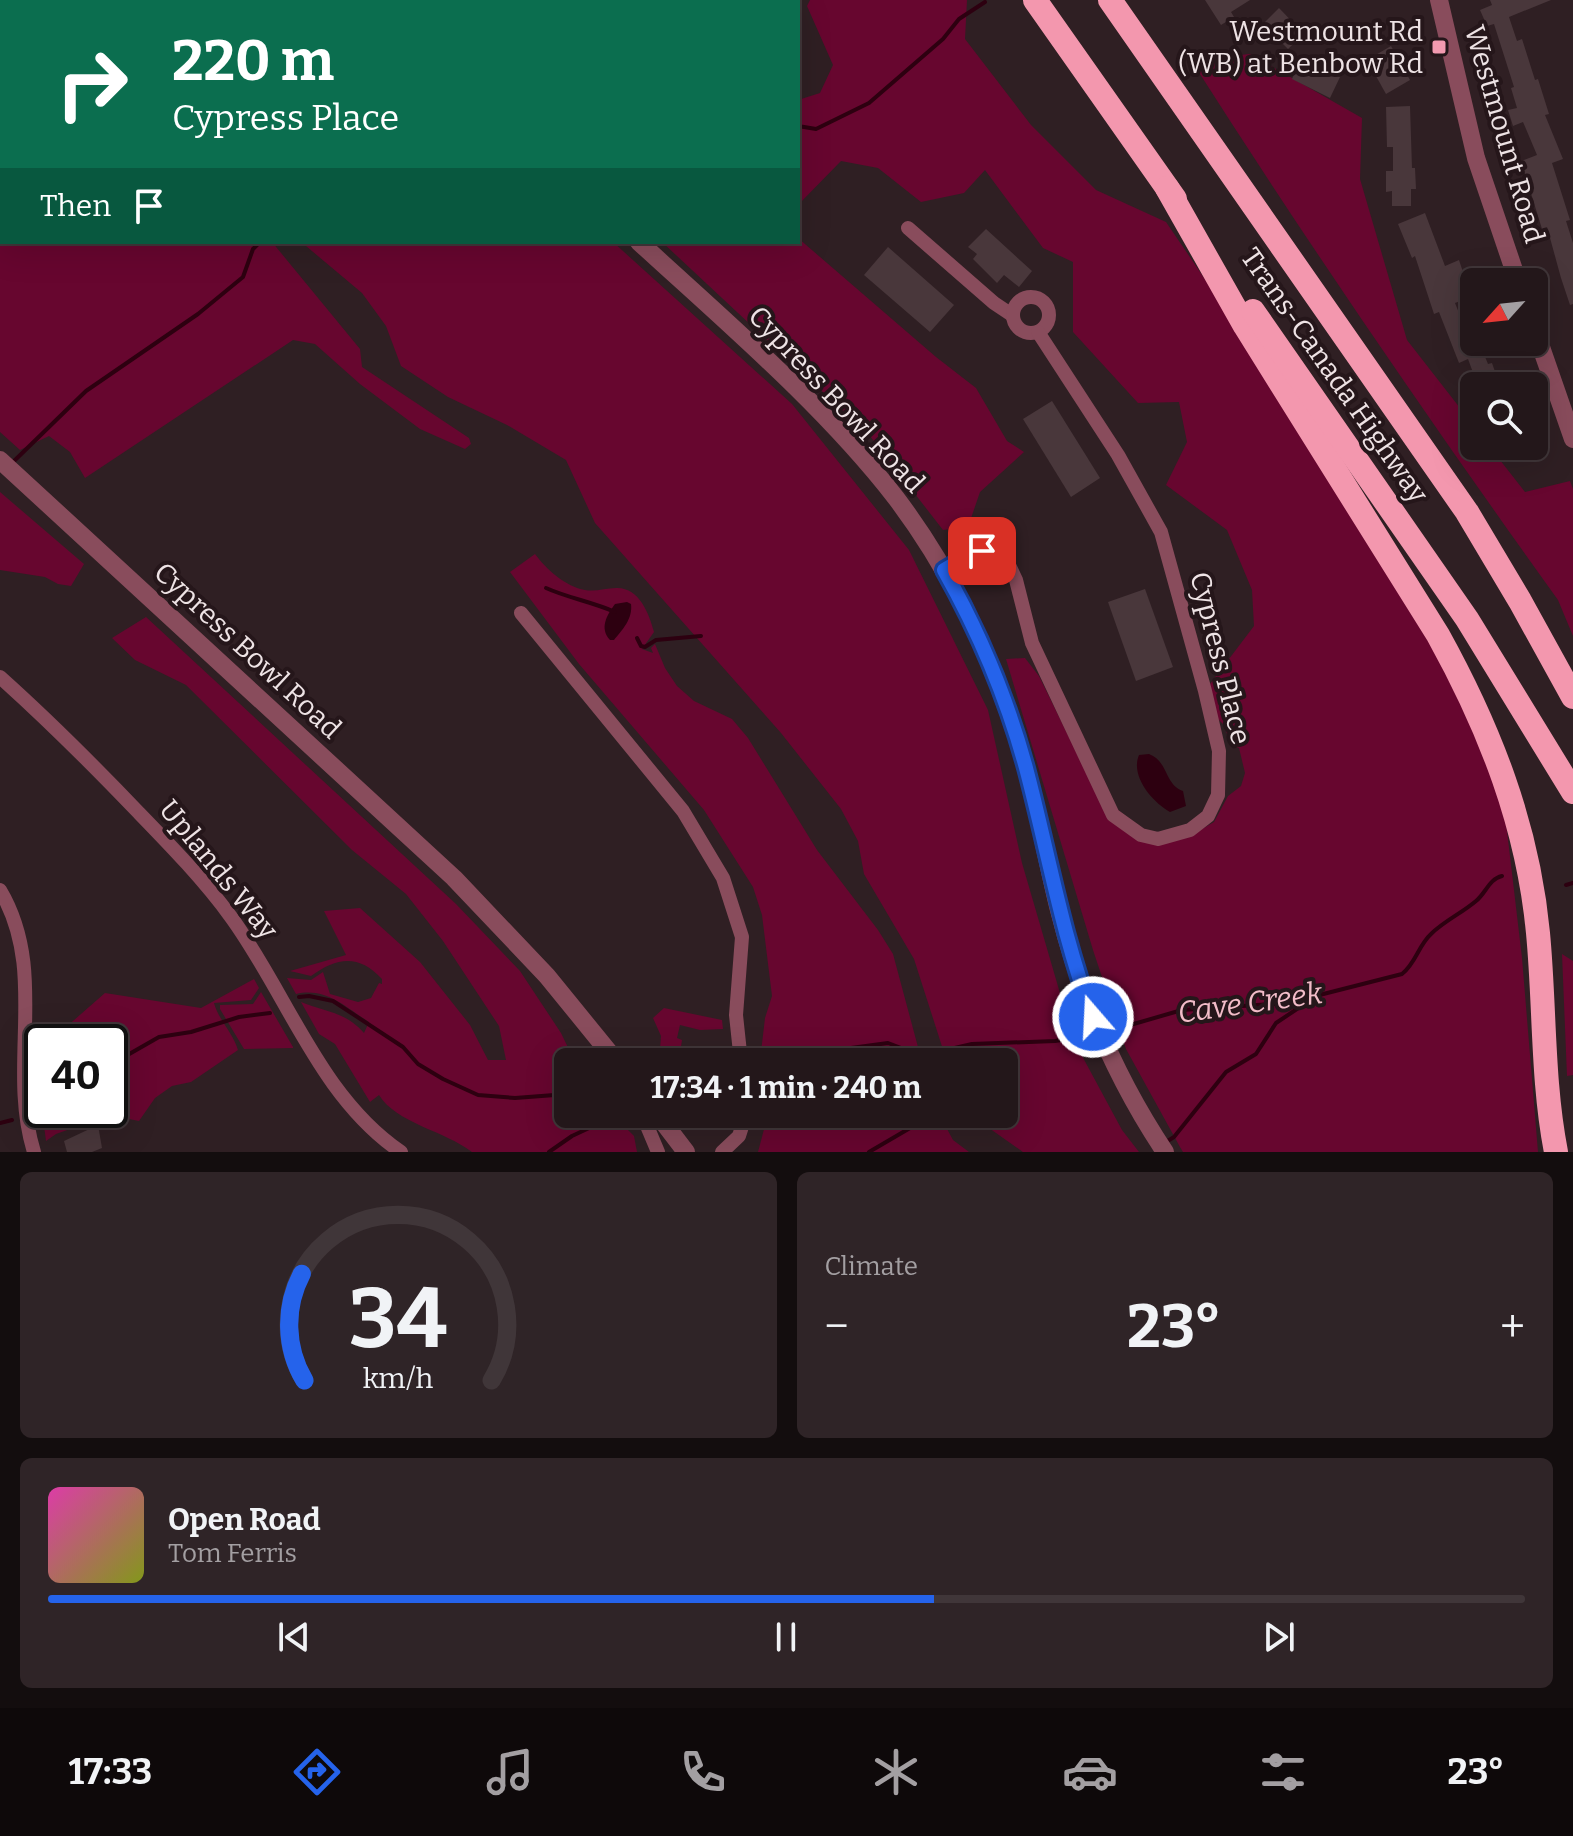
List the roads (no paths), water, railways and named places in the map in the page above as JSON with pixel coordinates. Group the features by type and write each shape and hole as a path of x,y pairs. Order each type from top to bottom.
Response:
{"highway":[{"name":"Trans-Canada Highway","path":"1035,0 1442,581 1501,670 1573,792"},
{"name":"Trans-Canada Highway","path":"1110,0 1467,512 1573,697"},
{"path":"1167,188 1245,326 1438,635 1467,687 1491,741 1518,823 1534,901 1548,1089 1556,1152"}],"street":[{"name":"Westmount Road","path":"1439,0 1476,158 1513,268"},
{"name":"Cypress Place","path":"908,228 1012,315 1019,330 1038,332 1118,455 1161,532 1219,751 1218,795 1203,821 1175,836 1158,839 1141,835 1113,815 1032,643 1016,580 1008,563 994,553 982,551 944,570"},
{"name":"Cypress Bowl Road","path":"641,244 732,327 833,428 894,497 944,570 966,611 1011,719 1059,911 1086,998 1117,1072 1165,1152"},
{"path":"1012,315 1019,300 1029,296 1040,299 1047,307 1049,317 1045,327 1038,332"},
{"path":"1544,356 1573,439"},
{"name":"Cypress Bowl Road","path":"0,460 454,878 547,976 606,1048"},
{"path":"521,613 683,811 723,878 742,937 736,1015 740,1048"},
{"name":"Uplands Way","path":"0,677 96,768 182,858 231,916 273,981 330,1081 367,1124 401,1152"},
{"path":"0,890 14,916 24,950 24,1086 34,1152"},
{"path":"648,1128 658,1152"},
{"path":"668,1128 686,1152"},
{"path":"722,1152 739,1136 742,1128"}],"waterway":[{"path":"800,126 816,129 869,103 943,39 959,19 985,2"},
{"path":"13,462 86,391 198,314 243,277 253,249 258,244"},
{"path":"546,588 615,612"},
{"path":"637,638 645,647 656,640 701,636"},
{"name":"Cave Creek","path":"1106,1032 1182,1010 1288,1003 1402,974 1431,934 1476,901 1494,880 1502,876"},
{"name":"Cave Creek","path":"1566,885 1573,883"},
{"path":"299,997 333,1001 403,1047 418,1064 478,1095 515,1098 554,1095"},
{"path":"1166,1142 1174,1137 1226,1072 1256,1054 1276,1023 1312,999"},
{"path":"128,1055 159,1037 191,1032 239,1017 270,1013"},
{"name":"Cave Creek","path":"955,1048 972,1044 1055,1041 1093,1035"},
{"name":"Cave Creek","path":"851,1048 888,1043 901,1048"},
{"path":"0,1123 12,1120"},
{"path":"549,1152 589,1128"},
{"path":"869,1152 910,1128"}],"place":[{"name":"Westmount Rd (WB) at Benbow Rd","path":"1439,47"}]}
